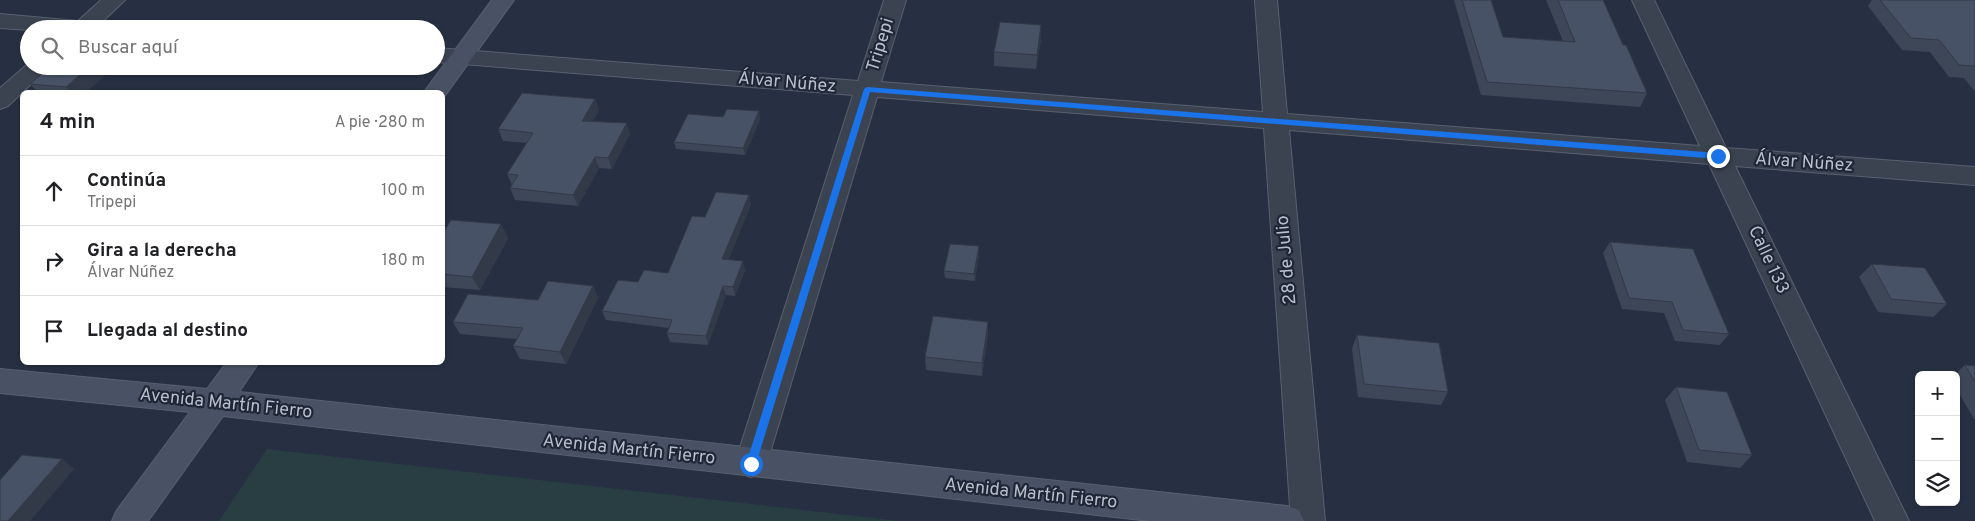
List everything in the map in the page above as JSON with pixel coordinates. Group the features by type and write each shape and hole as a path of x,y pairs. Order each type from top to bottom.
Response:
{"main road":[{"path":"437,90 503,0"},
{"path":"129,521 242,365"},
{"name":"Avenida Martín Fierro","path":"0,381 215,402 751,464 1287,521"}],"street":[{"path":"95,20 114,0"},
{"name":"Tripepi","path":"751,464 895,0"},
{"name":"28 de Julio","path":"1266,0 1308,521"},
{"name":"Calle 133","path":"1643,0 1892,521"},
{"path":"0,21 20,23"},
{"name":"Álvar Núñez","path":"445,56 1975,176"},
{"path":"0,101 29,75"}],"green space":[{"path":"267,449 900,521 219,521"}],"building":[{"path":"1462,0 1491,0 1503,37 1575,42 1558,0 1603,0 1623,45 1626,45 1647,93 1487,82"},
{"path":"1880,0 1975,0 1975,67 1959,65 1939,40 1911,38"},
{"path":"1000,22 1041,25 1037,55 994,52"},
{"path":"40,75 80,75 66,87 30,84"},
{"path":"522,93 595,99 582,121 627,123 608,158 595,157 573,195 510,188 518,175 507,174 533,133 498,129"},
{"path":"727,109 759,111 743,148 674,142 688,114 723,117"},
{"path":"716,192 749,195 722,259 743,261 733,287 723,286 706,336 667,333 672,320 602,311 618,280 638,282 644,270 668,273 692,216 705,217"},
{"path":"451,220 501,224 472,277 445,274 445,229"},
{"path":"1610,242 1693,249 1729,334 1683,330 1672,302 1629,298"},
{"path":"950,244 979,246 974,274 944,271"},
{"path":"1872,264 1925,268 1947,304 1891,299"},
{"path":"548,281 593,286 560,352 513,346 523,328 453,322 468,294 538,300"},
{"path":"933,316 988,322 982,363 925,357"},
{"path":"1357,335 1439,343 1448,392 1364,384"},
{"path":"1965,365 1975,366 1975,382"},
{"path":"1676,387 1727,392 1752,455 1699,450"},
{"path":"22,455 62,459 8,521 0,521 0,480"}],"route":[{"path":"751,464 867,89 1718,156"}]}
